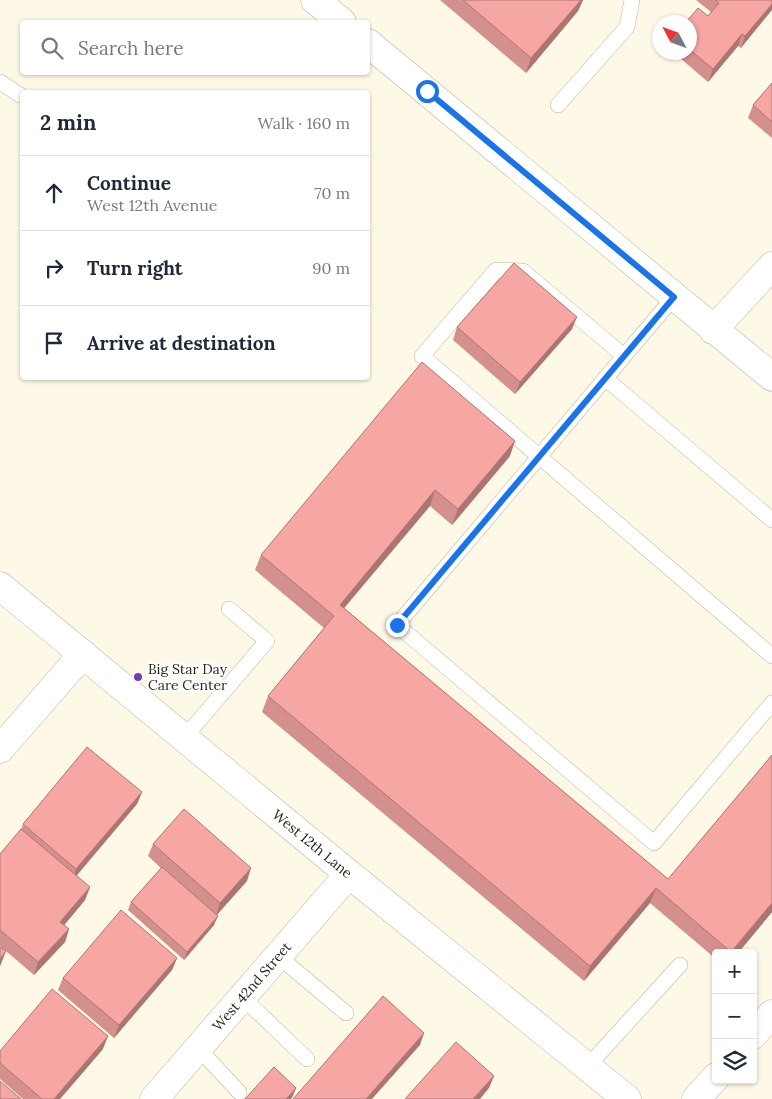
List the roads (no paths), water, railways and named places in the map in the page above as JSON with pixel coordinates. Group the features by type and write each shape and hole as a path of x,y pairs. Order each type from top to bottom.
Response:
{"street":[{"path":"315,0 340,20"},
{"path":"370,45 772,378"},
{"path":"713,330 772,266"},
{"name":"West 12th Lane","path":"0,586 349,874 627,1099"},
{"path":"0,749 83,654"},
{"name":"West 42nd Street","path":"154,1099 349,874"},
{"path":"757,1031 772,1014"},
{"path":"696,1099 712,1081"}],"lane":[{"path":"558,105 627,27 632,0"},
{"path":"0,82 20,96"},
{"path":"624,356 524,271 496,270 422,356 772,656"},
{"path":"674,297 397,625 654,843 772,703"},
{"path":"605,378 772,520"},
{"path":"184,738 267,641 229,609"},
{"path":"278,956 346,1013"},
{"path":"587,1067 680,965"},
{"path":"242,997 307,1059"},
{"path":"198,1048 239,1092"}],"place":[{"name":"Big Star Day Care Center","path":"138,677"}]}
